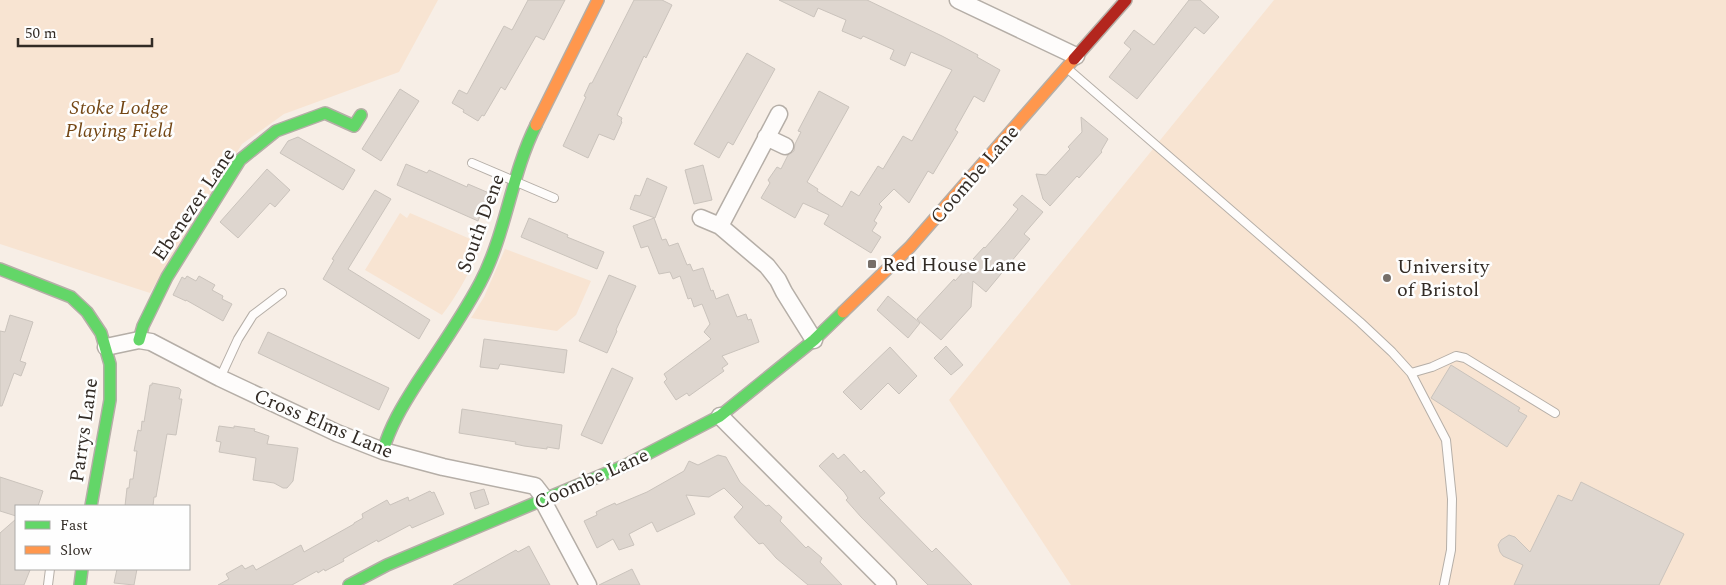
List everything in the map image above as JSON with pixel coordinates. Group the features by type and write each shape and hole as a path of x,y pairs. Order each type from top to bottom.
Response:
{"street":[{"name":"South Dene","path":"383,451 388,433 400,409 480,282 495,248 515,182 534,130 598,0"},
{"path":"958,0 1072,62"},
{"name":"Coombe Lane","path":"349,585 387,566 626,465 720,416 814,340 910,247 1126,0"},
{"name":"Ebenezer Lane","path":"139,340 143,326 167,277 240,160 276,132 324,113 354,126 361,115"},
{"path":"720,226 779,114"},
{"path":"766,137 785,146"},
{"path":"701,218 720,226 767,266 778,280 814,340"},
{"name":"Parrys Lane","path":"0,270 72,297 87,312 106,347 110,364 110,400 91,505"},
{"name":"Cross Elms Lane","path":"106,347 126,341 139,340 161,346 220,378 337,433 383,451 442,467 535,486 544,500"},
{"path":"720,416 888,585"},
{"path":"544,500 588,585"},
{"path":"80,585 82,570"}],"lane":[{"path":"1072,62 1360,322 1411,373 1446,440 1452,508 1451,550 1444,585"},
{"path":"472,163 554,198"},
{"path":"220,378 238,339 253,315 282,293"},
{"path":"1411,373 1432,367 1456,356 1465,358 1555,413"},
{"path":"48,585 50,570"}],"green space":[{"name":"Stoke Lodge Playing Field","path":"0,0 438,0 399,72 284,114 242,144 150,293 0,244"},
{"name":"University of Bristol","path":"1274,0 1726,0 1726,585 1071,585 949,400"},
{"path":"400,213 407,218 410,213 482,244 464,281 442,315 365,270"},
{"path":"505,249 591,281 576,315 557,331 471,318 484,297"}],"building":[{"path":"528,0 565,0 544,40 536,36 505,90 501,87 484,116 482,115 478,121 452,103 459,90 467,94 504,26 512,30"},
{"path":"634,0 662,0 672,5 646,58 644,56 617,115 622,118 622,122 614,140 599,134 588,158 563,146 586,97 584,96 590,83 592,83"},
{"path":"779,0 867,0 942,36 978,55 977,57 1000,70 984,102 974,96 955,130 958,132 933,174 928,171 909,203 894,189 879,204 882,207 874,221 877,223 872,231 881,237 871,253 824,224 829,215 803,203 795,218 761,198 770,183 768,180 777,167 781,169 788,155 794,151 801,132 798,131 819,91 849,107 807,182 818,189 817,191 842,207 851,191 859,196 878,166 883,169 903,136 912,141 952,70 911,52 905,66 890,59 894,50 863,36 861,39 842,31 846,20 818,8 814,17"},
{"path":"1189,0 1200,0 1219,17 1204,34 1195,27 1137,99 1109,77 1131,49 1124,43 1134,30 1154,45"},
{"path":"747,53 775,69 733,145 728,142 719,158 694,144"},
{"path":"400,89 419,101 381,161 362,149"},
{"path":"1081,117 1108,139 1102,152 1050,206 1043,199 1036,174 1046,175 1070,149 1068,147 1082,132"},
{"path":"298,137 355,170 343,190 280,153 288,141"},
{"path":"406,164 427,173 429,170 467,187 468,184 489,193 478,221 397,185"},
{"path":"703,165 712,200 694,204 685,170"},
{"path":"267,169 290,190 275,207 270,203 238,238 220,222"},
{"path":"647,178 667,187 655,218 630,209 635,195 640,196"},
{"path":"375,190 391,199 348,269 430,320 419,339 323,279 334,260 332,259"},
{"path":"1022,195 1043,212 1024,234 1030,239 986,292 973,281 971,307 941,340 917,319 954,279 955,281 1005,225 1018,209 1013,205"},
{"path":"529,218 568,235 567,237 604,252 597,269 521,237"},
{"path":"654,218 662,240 666,239 669,246 678,243 687,265 690,264 693,271 703,268 711,291 713,290 716,299 728,294 737,317 746,314 748,320 751,319 759,342 722,356 728,364 722,368 724,371 689,396 687,393 676,400 664,382 667,379 664,374 711,339 704,332 710,324 702,304 694,307 691,298 688,299 680,276 673,279 670,272 659,274 648,246 641,248 633,226"},
{"path":"609,275 636,286 607,353 579,341"},
{"path":"187,276 196,281 199,276 215,285 212,290 223,296 222,299 232,304 223,321 186,300 173,295 182,277 185,279"},
{"path":"888,296 920,323 908,338 877,310"},
{"path":"10,315 33,322 20,361 26,363 21,376 14,373 2,406 0,406 0,331 5,332"},
{"path":"268,332 389,388 379,410 258,353"},
{"path":"484,339 567,350 564,373 500,364 498,369 480,367"},
{"path":"946,346 963,365 951,375 934,358"},
{"path":"890,347 917,376 899,394 888,383 861,410 843,392"},
{"path":"1451,365 1520,408 1518,411 1527,416 1507,447 1431,398"},
{"path":"612,368 633,378 602,444 581,435"},
{"path":"152,383 181,390 179,399 182,399 176,435 167,434 153,505 125,505 127,488 129,488 130,479 133,479 137,451 134,451 138,430 141,431 142,421 144,422 150,385"},
{"path":"462,409 562,425 559,449 524,446 515,444 516,442 459,433"},
{"path":"219,426 255,429 254,431 269,436 267,444 298,448 293,481 287,488 283,488 274,483 253,480 256,458 219,452 221,442 216,441"},
{"path":"833,453 838,459 844,454 861,473 864,470 885,493 879,498 932,552 936,548 972,585 928,585 861,517 846,500 848,498 844,492 819,466"},
{"path":"718,455 726,457 740,482 766,506 769,505 782,517 780,521 806,548 808,546 822,558 820,562 842,585 808,585 776,558 763,543 759,544 739,523 734,517 743,507 724,488 709,497 686,495 695,514 657,532 652,522 629,534 634,545 619,550 613,539 597,548 584,521 597,515 596,512 604,508 647,492 684,471 689,461 698,465"},
{"path":"0,477 43,491 38,505 15,505 15,516 0,511"},
{"path":"1581,482 1684,534 1659,585 1514,585 1523,565 1503,556 1498,545 1501,540 1509,535 1515,537 1530,552 1558,495 1572,501"},
{"path":"484,489 489,504 475,509 470,493"},
{"path":"430,491 434,492 444,514 412,528 410,525 378,542 377,540 325,571 324,569 318,573 317,571 292,585 218,585 229,579 226,574 242,565 245,569 253,565 256,570 301,545 304,552 354,524 363,518 362,514 387,500 390,505 408,497 409,501"},
{"path":"15,520 15,570 30,570 24,585 0,585 0,533"},
{"path":"529,546 550,585 453,585 516,550 518,552"},
{"path":"632,569 640,585 599,585"},
{"path":"117,570 137,570 134,585 114,583"}],"traffic: fast":[{"path":"139,340 143,326 167,277 240,160 276,131 325,113 354,126 361,115"},
{"path":"383,451 389,433 402,408 466,308 489,264 503,225 520,164 536,125"},
{"path":"0,269 71,297 87,312 101,333 110,364 110,400 91,505"},
{"path":"349,585 387,565 626,465 720,416 814,340 843,312"},
{"path":"80,585 82,570"}],"traffic: slow":[{"path":"536,125 598,0"},
{"path":"843,312 910,247 1074,59"}],"traffic: jam":[{"path":"1074,59 1126,0"}],"place":[{"name":"Red House Lane","path":"872,264"},
{"name":"University of Bristol","path":"1387,278"}]}
